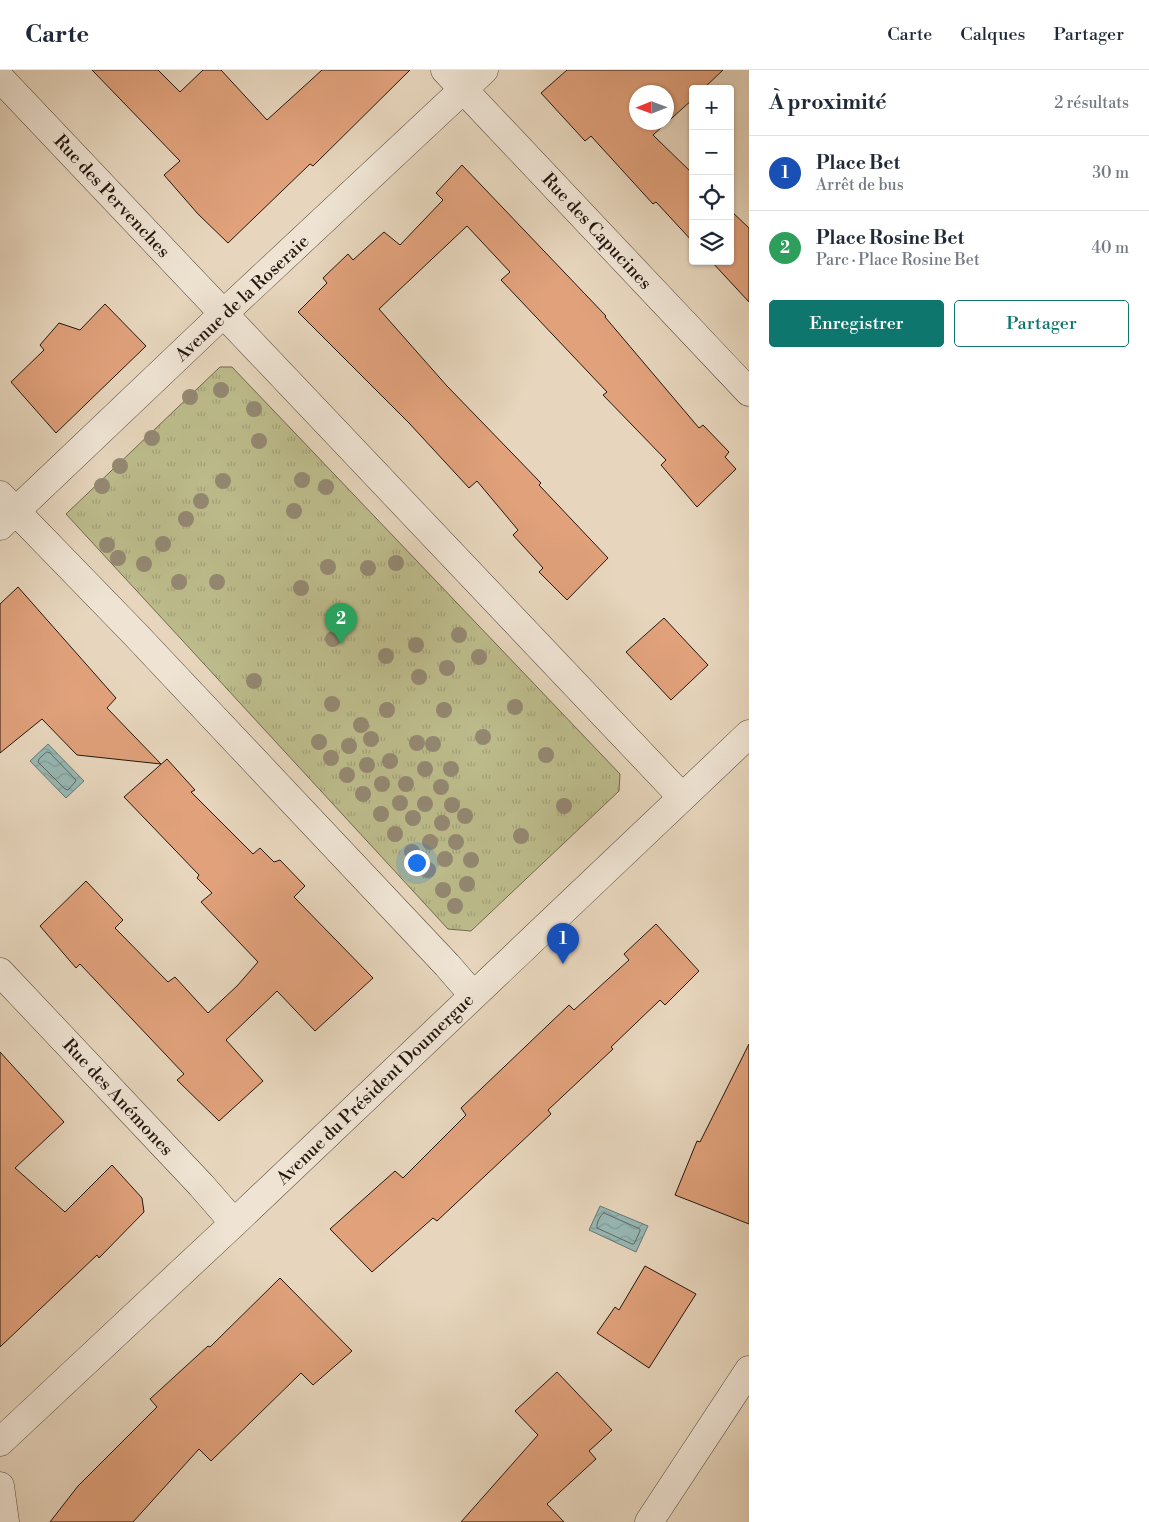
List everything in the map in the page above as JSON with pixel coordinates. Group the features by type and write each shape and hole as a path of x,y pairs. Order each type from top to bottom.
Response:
{"street":[{"name":"Rue des Capucines","path":"445,70 749,392"},
{"name":"Avenue de la Roseraie","path":"5,511 223,314 484,70"},
{"name":"Rue des Pervenches","path":"0,78 682,798"},
{"path":"5,511 149,649 447,965 473,995"},
{"name":"Avenue du Président Doumergue","path":"0,1442 234,1223 749,734"},
{"name":"Rue des Anémones","path":"0,972 201,1185 234,1223"},
{"path":"649,1522 749,1370"},
{"path":"0,1486 5,1522"}],"green space":[{"path":"220,367 232,367 620,774 619,791 471,931 448,929 66,514"}],"water":[{"path":"48,744 84,781 66,798 30,761"},
{"path":"600,1206 648,1226 636,1252 589,1230"}],"building":[{"path":"92,70 158,70 180,92 203,70 221,70 267,120 322,70 410,70 313,166 310,164 228,243 198,214 164,175 180,161"},
{"path":"567,70 723,70 707,85 689,85 689,103 674,116 674,85 629,85 629,130 659,130 653,135 689,170 689,238 656,202 653,204 591,136 585,141 541,93"},
{"path":"462,165 606,316 699,428 703,425 729,452 725,457 736,469 697,507 661,465 666,460 603,395 607,392 501,280 510,272 467,226 379,309 447,386 541,483 539,485 608,558 567,600 539,572 543,568 513,535 518,530 477,481 469,488 409,423 298,312 327,283 323,278 348,254 353,260 384,232 400,245 443,200 436,193"},
{"path":"734,214 749,228 749,302 715,265 734,265"},
{"path":"105,304 146,346 56,433 11,382 44,350 40,345 59,323 80,330"},
{"path":"18,587 116,698 107,708 161,764 77,755 42,719 0,753 0,604"},
{"path":"664,618 708,665 671,700 626,652"},
{"path":"167,759 195,790 191,792 253,854 260,848 274,862 280,860 305,886 294,897 373,978 315,1031 277,991 226,1040 263,1081 219,1121 177,1080 184,1074 80,964 76,968 40,926 86,881 123,920 115,928 168,982 175,977 208,1013 237,986 258,962 201,902 212,893 197,878 199,875 124,797"},
{"path":"656,924 699,971 665,1005 660,1000 611,1047 613,1049 548,1110 551,1114 437,1221 433,1218 372,1272 330,1229 395,1171 403,1178 466,1115 461,1108 569,1005 574,1010 629,960 624,954"},
{"path":"749,1044 749,1224 675,1195 697,1141 700,1142"},
{"path":"0,1052 64,1122 15,1168 65,1212 112,1165 142,1198 144,1212 99,1258 97,1255 0,1347"},
{"path":"645,1266 696,1294 649,1368 597,1333 615,1307 619,1310"},
{"path":"280,1278 352,1351 313,1385 301,1373 211,1461 199,1449 133,1522 50,1522 78,1486 157,1407 150,1399 208,1346 210,1347"},
{"path":"557,1372 612,1430 589,1451 596,1459 547,1504 564,1522 461,1522 538,1435 515,1411"}],"place":[{"name":"Place Rosine Bet","path":"341,644"},
{"name":"Place Bet","path":"563,964"}]}
